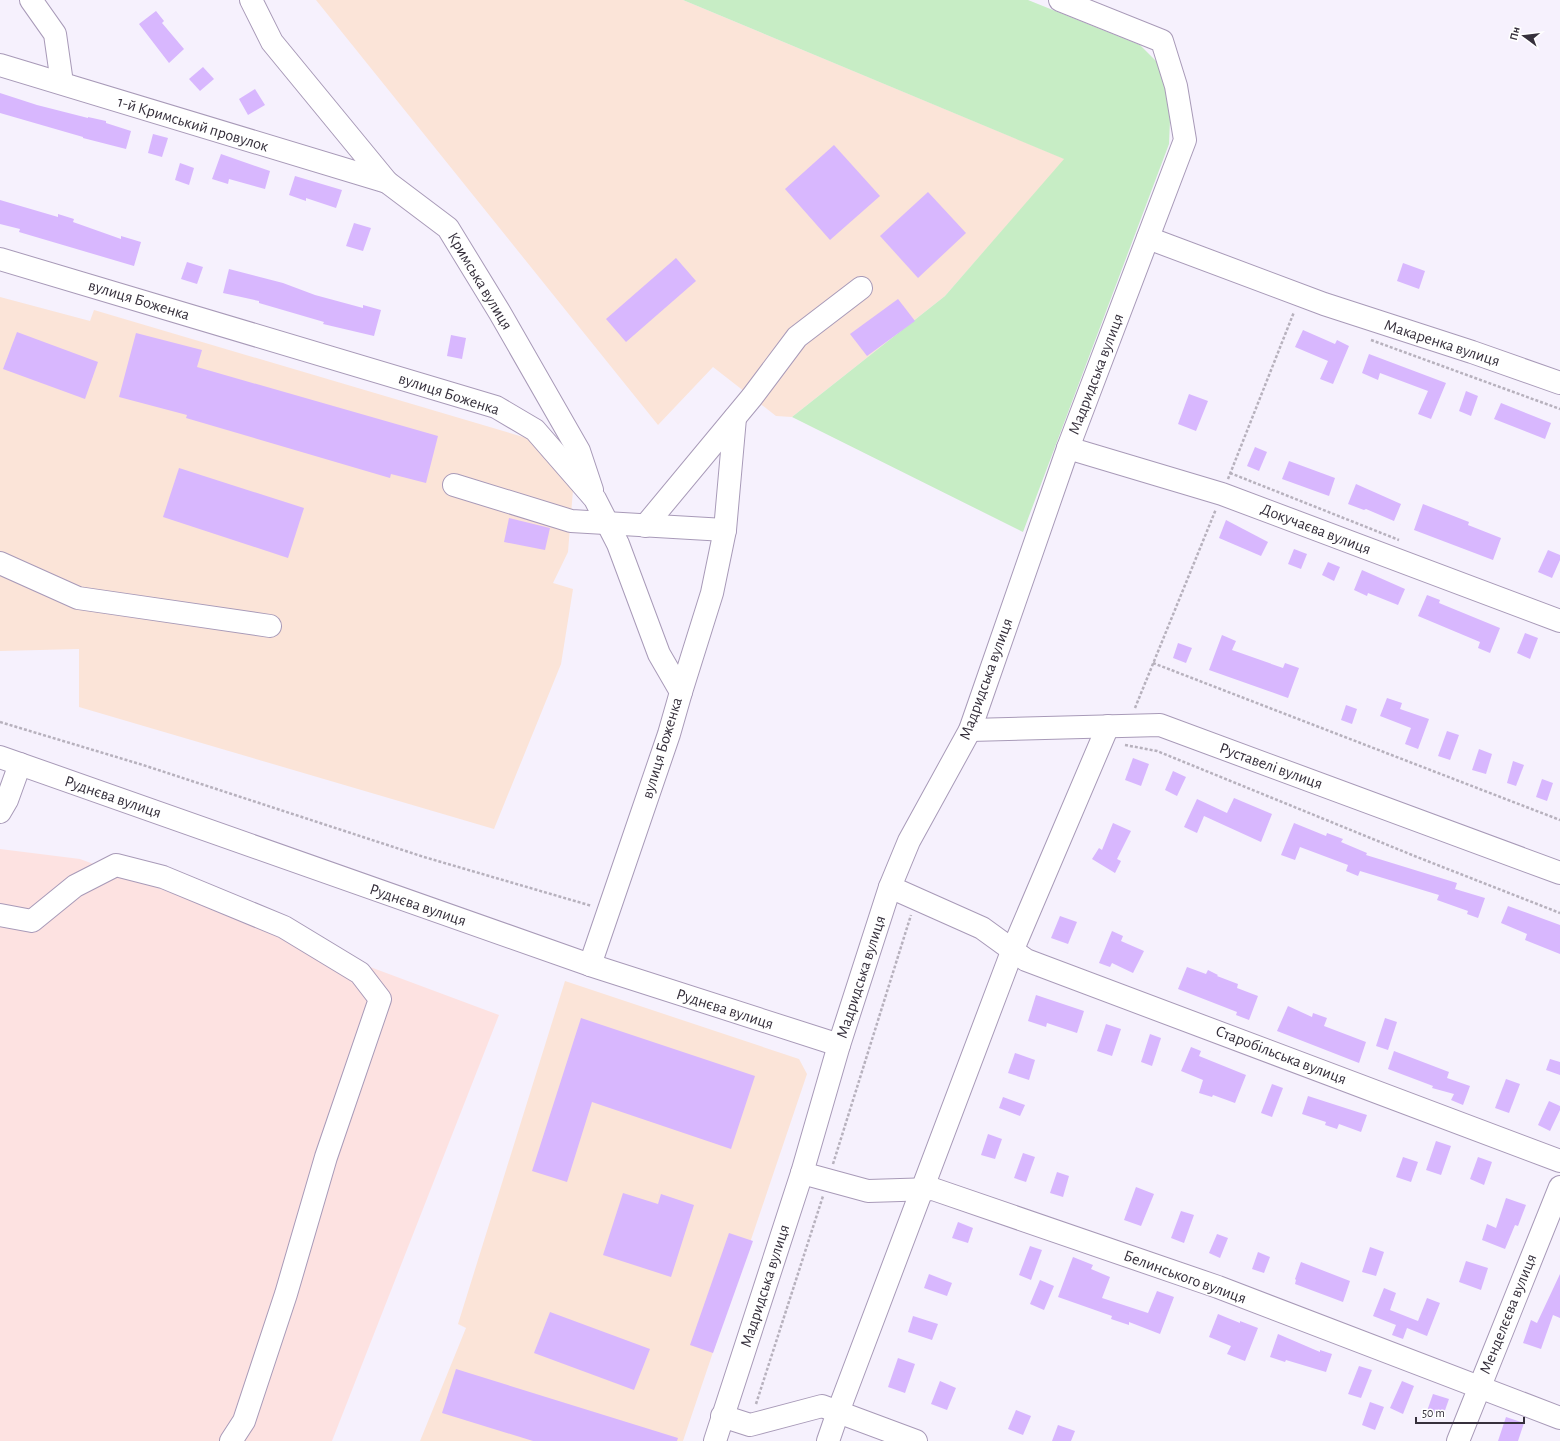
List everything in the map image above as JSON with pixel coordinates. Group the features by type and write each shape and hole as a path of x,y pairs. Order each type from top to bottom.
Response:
{"street":[{"path":"31,0 55,34 62,84"},
{"name":"Кримська вулиця","path":"251,0 272,42 387,182 448,228 579,451 595,499"},
{"name":"Мадридська вулиця","path":"715,1441 802,1173 839,1045 890,887 909,841 970,730 1068,448 1185,140 1176,86 1162,40 1060,0"},
{"name":"1-й Кримський провулок","path":"0,65 387,182"},
{"name":"Макаренка вулиця","path":"1148,238 1298,307 1324,304 1472,352 1560,383"},
{"name":"вулиця Боженка","path":"0,258 496,407 535,430 595,499 618,544 659,654 681,692 669,734 590,965"},
{"path":"645,526 735,418 797,337 861,288"},
{"path":"681,692 712,593 725,530 735,418"},
{"name":"Докучаєва вулиця","path":"1068,448 1222,494 1560,621"},
{"path":"454,485 571,521 725,530"},
{"path":"0,563 78,598 270,626"},
{"name":"Руставелі вулиця","path":"970,730 1119,732 1160,725 1560,873"},
{"path":"828,1441 923,1189 1009,946 1119,732"},
{"path":"0,812 7,800 10,760"},
{"name":"Руднєва вулиця","path":"10,760 590,965 839,1045"},
{"path":"0,916 32,921 75,886 116,865 163,877 284,927 360,973 380,999 326,1157 286,1294 244,1421 231,1441"},
{"name":"Старобільська вулиця","path":"890,887 982,928 1009,946 1026,960 1560,1161"},
{"name":"Белинського вулиця","path":"802,1173 868,1191 933,1189 1218,1287 1560,1418"},
{"name":"Менделєєва вулиця","path":"1458,1441 1560,1187"},
{"path":"722,1416 750,1425 822,1406 916,1441"}],"path":[{"path":"1298,307 1153,663 1119,732 1157,751 1560,914"},
{"path":"1368,339 1560,409"},
{"path":"1230,473 1406,542"},
{"path":"1153,663 1560,820"},
{"path":"0,722 143,765 424,857 608,911"},
{"path":"750,1425 916,898"}],"shaded area":[{"path":"316,0 683,0 1065,159 945,296 792,417 776,416 713,367 658,425"},
{"path":"0,297 90,321 94,310 530,439 573,490 568,552 553,583 573,589 561,664 494,829 79,707 79,649 0,651"},
{"path":"0,849 80,859 499,1015 332,1441 0,1441"},
{"path":"565,981 799,1059 807,1074 683,1441 420,1441 466,1328 458,1324"}],"green space":[{"path":"683,0 1028,0 1140,45 1163,68 1170,120 1169,144 1023,532 792,417 945,296 1064,159"}],"building":[{"path":"156,11 164,21 162,23 184,49 169,63 139,24"},
{"path":"203,67 214,79 200,91 189,79"},
{"path":"255,89 265,105 248,115 239,99"},
{"path":"0,93 37,105 106,121 106,123 131,131 126,149 83,138 0,113"},
{"path":"153,134 168,138 162,157 148,153"},
{"path":"834,145 880,196 830,240 785,189"},
{"path":"221,154 270,171 265,189 229,179 228,184 212,179"},
{"path":"180,163 194,168 189,185 175,180"},
{"path":"295,176 342,190 336,208 306,198 306,201 289,195"},
{"path":"928,192 966,233 918,278 880,236"},
{"path":"0,200 58,217 58,214 74,219 73,222 121,239 121,236 141,242 134,266 19,232 20,229 0,224"},
{"path":"354,223 371,228 363,251 346,246"},
{"path":"676,258 696,281 626,342 606,319"},
{"path":"187,262 203,267 197,284 181,279"},
{"path":"1403,263 1425,271 1419,289 1397,281"},
{"path":"229,269 283,283 315,295 363,308 363,305 381,310 374,336 323,324 324,322 259,303 259,301 223,293"},
{"path":"898,299 915,321 867,356 850,334"},
{"path":"1303,330 1335,344 1337,340 1349,346 1333,384 1320,379 1328,361 1295,347"},
{"path":"17,332 98,362 85,399 3,369"},
{"path":"136,333 202,350 197,367 438,436 426,483 391,474 390,478 186,418 187,415 119,397"},
{"path":"451,335 466,338 462,359 447,356"},
{"path":"1369,354 1446,383 1431,419 1418,414 1428,391 1380,373 1378,380 1362,373"},
{"path":"1466,391 1478,396 1471,416 1459,411"},
{"path":"1189,394 1208,401 1196,431 1178,424"},
{"path":"1501,403 1551,423 1545,439 1494,419"},
{"path":"1255,447 1267,452 1259,471 1247,466"},
{"path":"1289,461 1335,478 1329,496 1282,479"},
{"path":"179,468 304,508 288,558 163,517"},
{"path":"1356,484 1401,504 1394,521 1366,509 1364,510 1348,504"},
{"path":"1423,504 1469,522 1468,525 1501,538 1493,560 1414,530"},
{"path":"509,518 550,528 545,550 504,542"},
{"path":"1226,520 1268,542 1261,556 1219,538"},
{"path":"1294,549 1307,554 1301,569 1288,564"},
{"path":"1548,550 1560,555 1560,560 1552,578 1538,572"},
{"path":"1328,562 1340,567 1334,581 1322,575"},
{"path":"1362,570 1405,589 1398,605 1368,593 1367,596 1354,590"},
{"path":"1427,595 1440,600 1439,603 1500,628 1490,653 1478,648 1480,642 1418,616"},
{"path":"1525,633 1538,638 1530,659 1517,653"},
{"path":"1222,635 1236,641 1232,650 1283,668 1285,663 1299,668 1288,698 1209,670"},
{"path":"1178,643 1192,648 1186,663 1173,658"},
{"path":"1387,698 1402,703 1400,709 1429,719 1418,749 1405,744 1411,728 1380,716"},
{"path":"1346,705 1357,709 1352,724 1341,720"},
{"path":"1447,731 1459,735 1450,760 1438,756"},
{"path":"1479,749 1492,754 1486,774 1472,770"},
{"path":"1133,758 1149,764 1141,786 1125,780"},
{"path":"1513,761 1524,765 1516,786 1507,783"},
{"path":"1173,771 1186,777 1177,796 1165,790"},
{"path":"1542,779 1553,783 1547,801 1536,797"},
{"path":"1234,798 1272,814 1261,842 1204,816 1197,833 1184,827 1197,799 1227,813"},
{"path":"1113,823 1131,831 1117,859 1121,861 1115,873 1092,859 1099,848 1102,850"},
{"path":"1294,823 1326,836 1327,833 1343,839 1341,842 1367,853 1366,855 1457,883 1455,889 1485,898 1478,918 1467,914 1468,911 1437,900 1439,895 1360,871 1358,876 1346,871 1348,865 1300,847 1295,860 1281,855"},
{"path":"1508,906 1560,925 1560,954 1525,940 1527,934 1501,923"},
{"path":"1060,916 1077,922 1068,944 1051,938"},
{"path":"1112,931 1123,936 1121,941 1144,951 1133,973 1112,963 1110,967 1099,963"},
{"path":"1187,967 1206,974 1208,970 1218,975 1217,976 1238,984 1237,988 1258,996 1249,1020 1236,1015 1237,1012 1178,989"},
{"path":"1036,995 1084,1011 1077,1033 1047,1023 1046,1027 1028,1021"},
{"path":"1288,1006 1312,1017 1313,1013 1327,1018 1324,1026 1366,1042 1359,1063 1277,1031"},
{"path":"581,1018 755,1076 731,1149 592,1102 567,1182 532,1171"},
{"path":"1385,1018 1397,1022 1388,1050 1376,1046"},
{"path":"1106,1024 1121,1029 1112,1056 1097,1051"},
{"path":"1150,1034 1161,1038 1152,1066 1141,1062"},
{"path":"1191,1047 1201,1051 1199,1056 1246,1075 1235,1103 1213,1095 1212,1097 1199,1093 1203,1080 1181,1071"},
{"path":"1394,1051 1449,1072 1447,1078 1470,1086 1463,1105 1451,1100 1454,1094 1432,1088 1433,1086 1388,1069"},
{"path":"1015,1053 1035,1060 1029,1080 1008,1073"},
{"path":"1550,1059 1560,1062 1560,1075 1546,1070"},
{"path":"1506,1079 1520,1084 1509,1113 1495,1108"},
{"path":"1272,1084 1283,1088 1272,1117 1261,1113"},
{"path":"1308,1096 1367,1115 1361,1132 1339,1124 1337,1129 1325,1125 1326,1122 1302,1114"},
{"path":"1003,1097 1025,1105 1020,1116 999,1108"},
{"path":"1549,1101 1560,1106 1560,1110 1550,1131 1538,1125"},
{"path":"988,1134 1002,1139 995,1159 981,1155"},
{"path":"1436,1141 1451,1146 1441,1175 1426,1170"},
{"path":"1023,1153 1035,1157 1026,1182 1014,1178"},
{"path":"1403,1157 1418,1162 1411,1182 1396,1177"},
{"path":"1478,1157 1492,1162 1484,1185 1470,1179"},
{"path":"1057,1172 1069,1176 1063,1197 1050,1193"},
{"path":"1136,1187 1154,1194 1141,1226 1124,1220"},
{"path":"623,1193 658,1204 661,1194 694,1205 671,1277 603,1255"},
{"path":"1506,1198 1526,1205 1518,1226 1515,1225 1505,1249 1482,1240 1487,1224 1496,1228"},
{"path":"1181,1211 1194,1215 1184,1243 1171,1238"},
{"path":"958,1222 973,1228 968,1243 952,1238"},
{"path":"729,1233 753,1241 713,1353 690,1345"},
{"path":"1217,1234 1228,1238 1220,1258 1209,1253"},
{"path":"1030,1246 1042,1250 1031,1280 1019,1275"},
{"path":"1370,1247 1384,1252 1376,1276 1362,1272"},
{"path":"1258,1252 1270,1257 1264,1273 1252,1269"},
{"path":"1073,1257 1093,1265 1091,1269 1110,1277 1102,1298 1148,1313 1157,1291 1174,1297 1160,1334 1129,1322 1129,1325 1111,1319 1112,1316 1058,1297"},
{"path":"1466,1261 1488,1268 1481,1290 1459,1282"},
{"path":"1301,1262 1350,1281 1343,1302 1295,1284 1295,1279"},
{"path":"929,1274 952,1283 947,1296 924,1288"},
{"path":"1560,1274 1560,1318 1553,1315 1541,1349 1523,1343 1531,1320 1537,1323"},
{"path":"1040,1280 1054,1286 1044,1310 1030,1304"},
{"path":"1384,1288 1396,1293 1390,1310 1418,1321 1427,1298 1440,1303 1427,1336 1407,1328 1403,1339 1392,1335 1396,1325 1373,1316"},
{"path":"550,1312 650,1349 634,1390 534,1353"},
{"path":"1218,1314 1240,1323 1240,1321 1258,1328 1245,1361 1227,1354 1231,1346 1209,1337"},
{"path":"913,1316 938,1324 932,1340 908,1332"},
{"path":"1278,1334 1320,1352 1320,1350 1332,1354 1326,1372 1286,1360 1285,1362 1270,1357"},
{"path":"898,1358 915,1364 905,1393 888,1387"},
{"path":"1359,1366 1372,1370 1361,1398 1348,1394"},
{"path":"456,1369 678,1438 677,1441 533,1441 442,1413"},
{"path":"940,1381 956,1388 947,1410 931,1404"},
{"path":"1402,1381 1414,1386 1403,1414 1390,1408"},
{"path":"1433,1394 1449,1399 1443,1416 1427,1411"},
{"path":"1370,1402 1384,1407 1375,1430 1362,1425"},
{"path":"1016,1410 1031,1416 1023,1435 1008,1429"},
{"path":"1506,1417 1524,1423 1518,1441 1498,1441"},
{"path":"1058,1425 1075,1431 1071,1441 1052,1441"}]}
